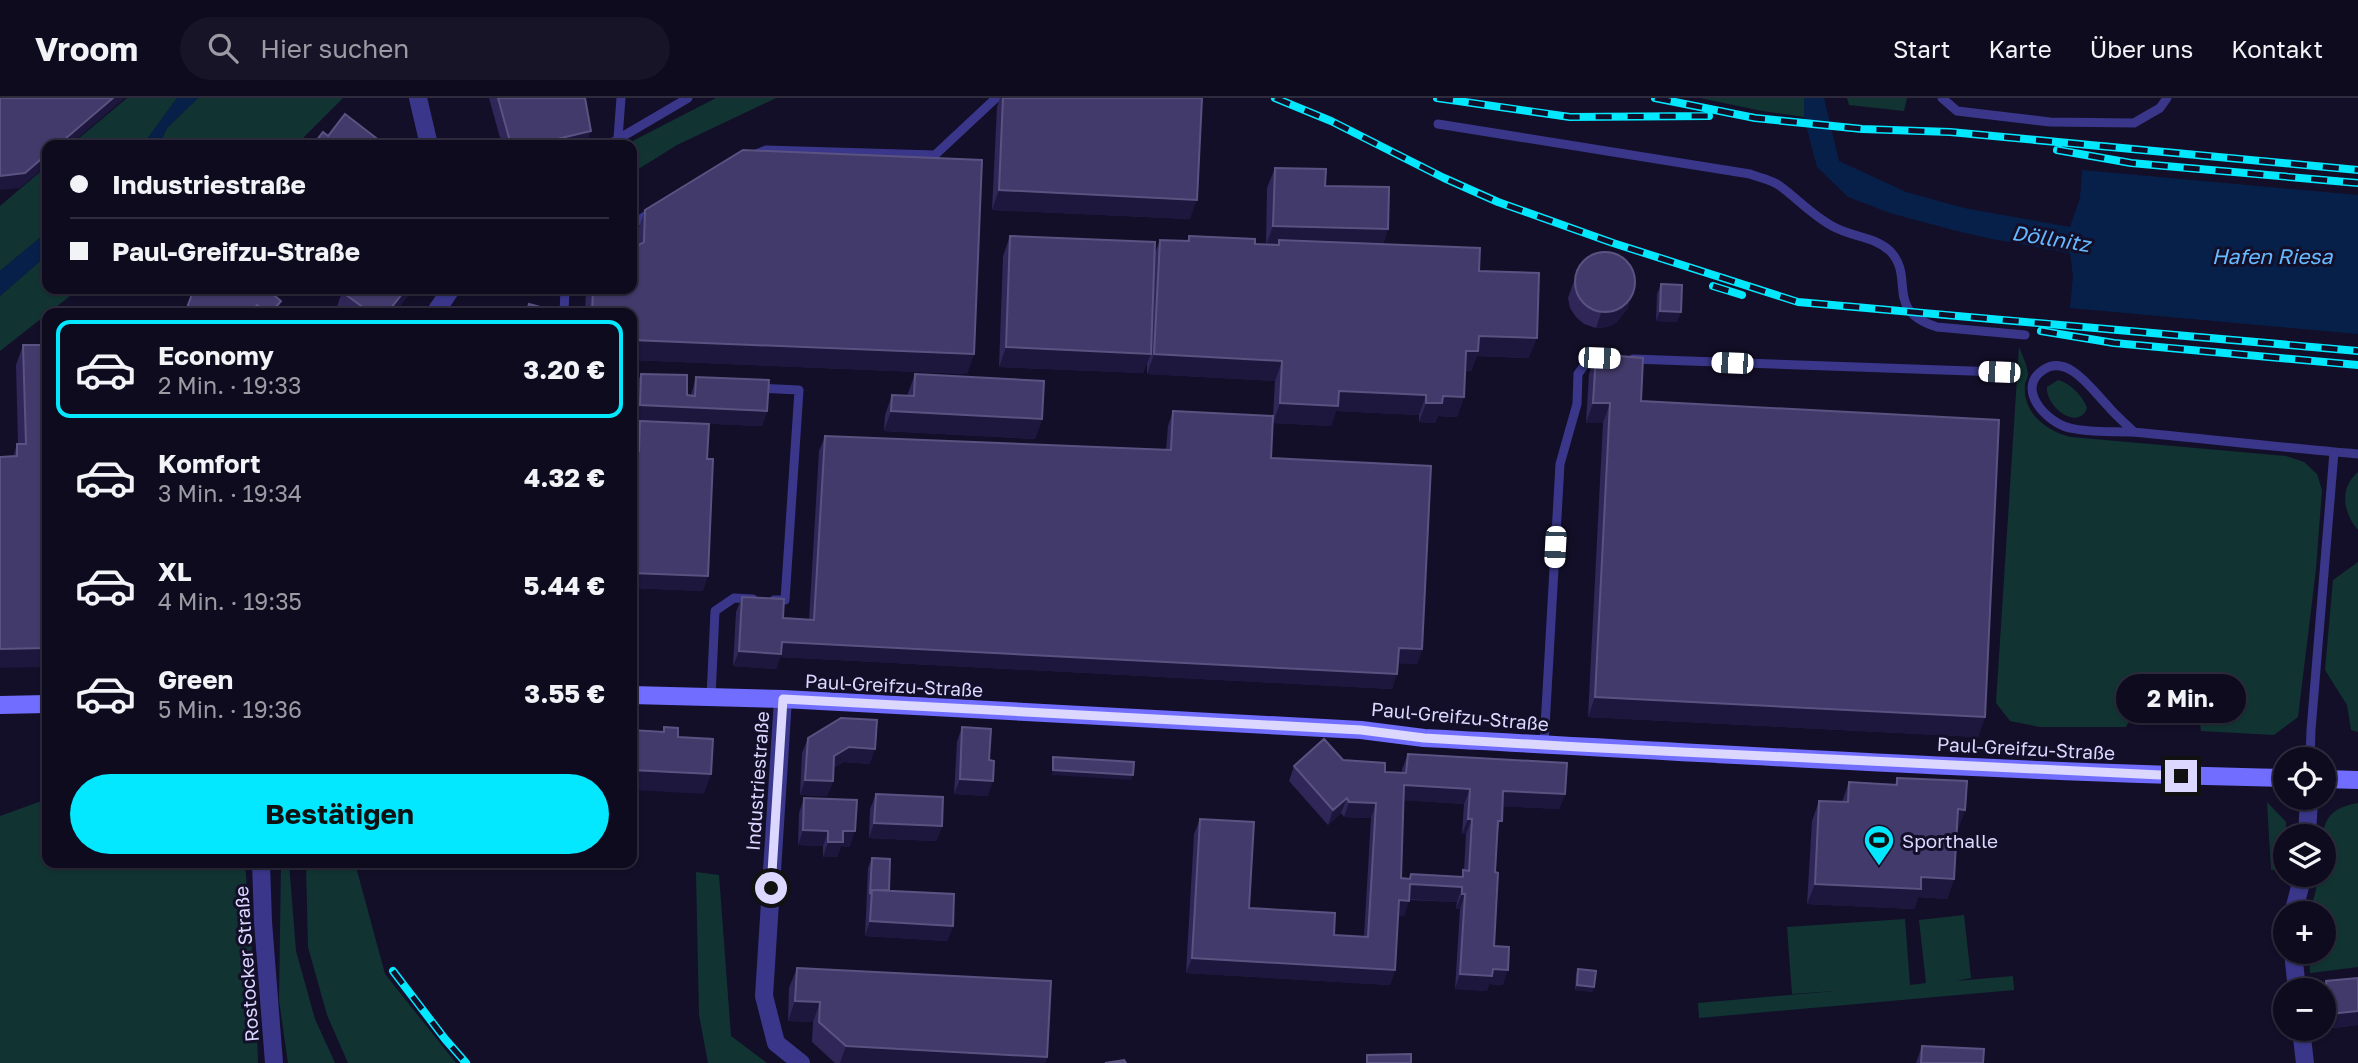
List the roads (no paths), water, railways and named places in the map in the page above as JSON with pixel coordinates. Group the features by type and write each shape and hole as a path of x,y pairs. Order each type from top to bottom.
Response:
{"main road":[{"name":"Paul-Greifzu-Straße","path":"637,695 783,699 1361,730 1424,738 2104,773 2273,778"},
{"path":"0,705 42,704"},
{"path":"2336,779 2358,780"}],"street":[{"path":"418,98 428,140"},
{"name":"Industriestraße","path":"783,699 764,996 776,1043 801,1063"},
{"name":"Rostocker Straße","path":"261,868 274,1063"},
{"path":"2302,1041 2305,1063"}],"lane":[{"path":"618,138 621,98"},
{"path":"615,140 688,98"},
{"path":"744,158 766,150 935,155 996,98"},
{"path":"1942,98 1957,111 2050,122 2134,123 2160,108 2167,98"},
{"path":"1438,124 1709,167 1750,174 1767,180 1778,185 1822,220 1882,244 1892,253 1898,263 1904,302 1910,311 1925,323 1937,327 2025,335"},
{"path":"637,222 656,209"},
{"path":"1544,744 1560,464 1577,404 1578,374 1586,363 1599,358 1613,359"},
{"path":"1626,359 1999,372"},
{"path":"2134,432 2090,386 2068,368 2052,366 2039,373 2033,388 2038,407 2054,422 2068,428 2358,454"},
{"path":"637,382 660,384"},
{"path":"711,697 715,611 734,598 785,600 799,390 743,387"},
{"path":"2311,747 2334,452"}],"water":[{"path":"177,98 198,98 167,128 161,140 147,140"},
{"name":"Hafen Riesa","path":"1804,98 1824,98 1839,161 1906,192 1964,208 2070,227 2080,198 2082,170 2358,195 2358,334 2070,308 2073,276 2070,253 1953,230 1890,213 1848,197 1817,167 1804,117"},
{"path":"42,236 42,259 0,296 0,271"}],"railway":[{"path":"1275,98 1331,121 1498,202 1613,243 1798,302 2358,351"},
{"path":"1437,98 1570,117 1709,116"},
{"path":"1655,98 1755,118 1862,129 1950,132 2358,170"},
{"path":"2057,150 2131,163 2358,183"},
{"path":"1713,286 1742,295"},
{"path":"2041,331 2114,343 2358,365"},
{"path":"393,971 466,1063"}],"place":[{"name":"Sporthalle","path":"1879,867"}],"water label":[{"name":"Döllnitz","path":"2051,238"}]}
